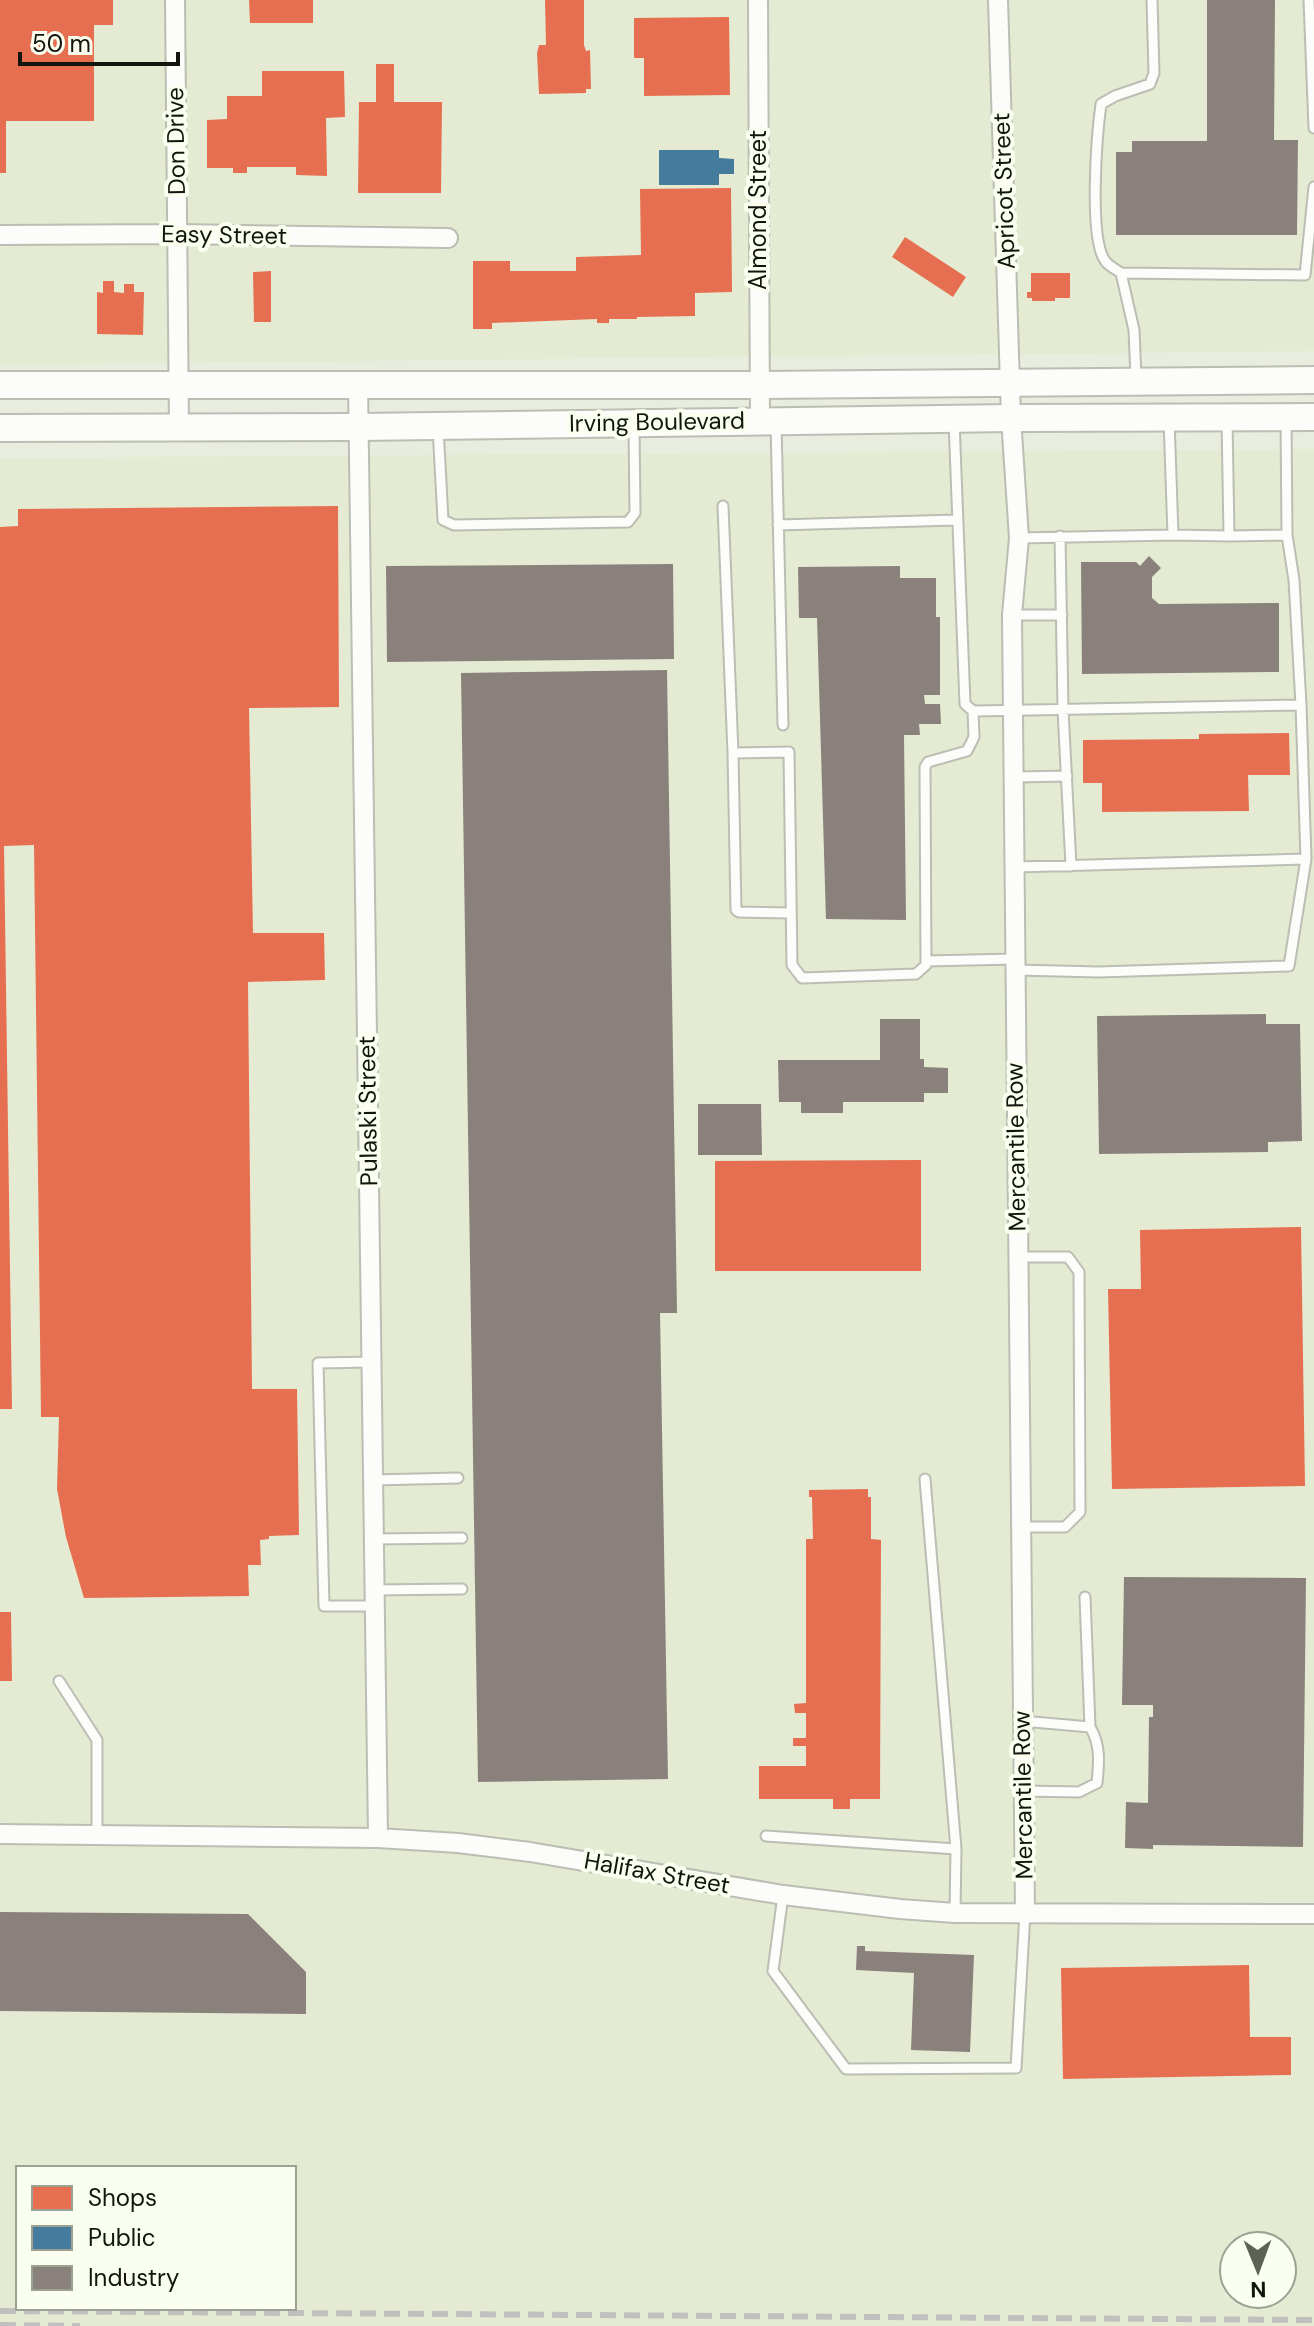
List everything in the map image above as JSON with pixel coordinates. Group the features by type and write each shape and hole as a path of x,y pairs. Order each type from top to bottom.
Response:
{"main road":[{"name":"Irving Boulevard","path":"0,385 759,385 1314,380"},
{"name":"Irving Boulevard","path":"0,428 1314,417"}],"street":[{"name":"Don Drive","path":"175,0 179,427"},
{"name":"Almond Street","path":"758,0 759,385 768,420"},
{"name":"Apricot Street","path":"998,0 1010,382"},
{"name":"Easy Street","path":"0,235 448,238"},
{"name":"Mercantile Row","path":"1010,382 1019,538 1012,615 1025,1913"},
{"name":"Pulaski Street","path":"358,383 378,1838"},
{"name":"Halifax Street","path":"0,1834 378,1838 530,1852 783,1895 955,1913 1314,1914"}],"lane":[{"path":"1152,0 1154,73 1150,84 1101,104 1096,141 1097,238 1105,261 1121,273 1310,277 1314,187"},
{"path":"1309,0 1314,128"},
{"path":"1121,273 1134,330 1136,381"},
{"path":"1169,417 1173,535"},
{"path":"1227,417 1229,536"},
{"path":"926,961 1015,964 1099,972 1289,966 1306,859 1294,580 1287,535 1286,417"},
{"path":"954,418 965,704 973,711 1301,705"},
{"path":"768,420 778,525 783,725"},
{"path":"438,425 443,520 454,525 628,522 635,513 634,422"},
{"path":"723,506 736,910 791,913"},
{"path":"778,525 956,520"},
{"path":"1019,538 1287,535"},
{"path":"1060,536 1063,710 1071,866"},
{"path":"1012,615 1062,615"},
{"path":"733,753 789,752 792,965 802,978 916,974 926,965 925,767 928,762 967,751 974,737 973,711"},
{"path":"1013,777 1067,776"},
{"path":"1014,867 1306,859"},
{"path":"1017,1257 1068,1257 1079,1272 1080,1512 1065,1527 1020,1527"},
{"path":"371,1362 318,1363 324,1606 462,1589"},
{"path":"373,1480 458,1478"},
{"path":"925,1479 956,1849 955,1913"},
{"path":"374,1539 462,1538"},
{"path":"1023,1791 1079,1792 1097,1783 1098,1741 1090,1727 1085,1597"},
{"path":"59,1681 97,1740 97,1834"},
{"path":"1022,1721 1090,1727"},
{"path":"766,1836 956,1849"},
{"path":"783,1895 773,1971 846,2069 1016,2068 1025,1913"}],"shaded area":[{"path":"0,0 1314,0 1314,351 0,365"},
{"path":"1314,449 1314,2326 0,2326 0,458"}],"building: Shops":[{"path":"0,0 113,0 113,25 94,25 94,121 6,121 6,173 0,173"},
{"path":"249,0 313,0 313,23 250,23"},
{"path":"545,0 584,0 584,45 586,51 590,50 591,89 586,89 586,93 539,94 537,53 539,45 546,45"},
{"path":"729,17 730,95 644,96 644,58 634,58 634,18"},
{"path":"376,64 394,64 394,102 442,102 441,193 358,193 359,102 376,102"},
{"path":"262,71 344,71 345,117 326,118 327,176 296,175 296,167 247,167 247,173 233,173 233,168 207,168 207,120 227,119 227,96 262,96"},
{"path":"731,188 732,292 695,293 695,316 609,319 609,323 597,323 597,319 492,323 492,329 473,329 473,261 510,261 510,271 576,271 576,257 641,255 640,189"},
{"path":"905,237 966,277 953,297 892,257"},
{"path":"271,271 271,322 254,322 253,272"},
{"path":"1031,273 1070,273 1070,298 1032,301 1032,298 1027,298 1027,292 1031,292"},
{"path":"103,281 114,281 114,292 124,293 124,284 134,284 134,292 144,292 143,335 97,334 97,292 103,293"},
{"path":"338,506 339,707 249,708 253,933 324,933 325,980 248,982 252,1389 297,1389 299,1535 269,1536 269,1539 260,1540 261,1565 248,1565 249,1596 84,1598 66,1537 57,1489 59,1417 41,1417 34,845 4,846 12,1409 0,1409 0,527 18,526 18,509"},
{"path":"1289,733 1290,775 1248,775 1249,811 1102,812 1102,783 1083,783 1083,740 1199,739 1199,734"},
{"path":"921,1160 921,1271 715,1271 715,1161"},
{"path":"1301,1227 1305,1486 1112,1489 1108,1289 1141,1289 1140,1230"},
{"path":"868,1489 868,1497 871,1497 871,1539 881,1540 880,1799 850,1799 850,1809 833,1809 833,1799 759,1799 759,1766 806,1766 806,1746 793,1746 793,1738 806,1738 806,1713 795,1713 794,1704 806,1703 806,1539 813,1539 812,1497 809,1497 809,1490"},
{"path":"0,1612 11,1612 12,1681 0,1681"},
{"path":"1249,1965 1250,2037 1291,2037 1291,2075 1063,2079 1061,1968"}],"building: Public":[{"path":"659,150 719,150 719,158 734,159 734,174 719,174 719,185 659,185"}],"building: Industry":[{"path":"1207,0 1275,0 1274,140 1298,140 1297,235 1116,235 1116,152 1132,152 1132,141 1207,141"},
{"path":"1149,556 1161,568 1152,577 1152,598 1159,604 1279,603 1279,672 1082,674 1081,562 1136,562 1140,566"},
{"path":"673,564 674,659 387,662 386,566"},
{"path":"900,566 900,578 936,578 936,617 940,617 940,695 924,695 925,704 940,704 941,724 919,724 920,735 904,735 906,920 826,919 817,618 799,618 798,567"},
{"path":"667,670 677,1313 660,1313 668,1779 478,1782 461,673"},
{"path":"1266,1014 1266,1024 1300,1024 1302,1141 1268,1142 1268,1152 1099,1154 1097,1016"},
{"path":"880,1019 920,1019 920,1059 924,1059 924,1067 948,1068 948,1093 924,1093 924,1102 843,1102 843,1113 801,1113 801,1102 779,1102 778,1060 880,1060"},
{"path":"698,1104 761,1104 762,1155 698,1155"},
{"path":"1124,1577 1306,1578 1303,1847 1153,1845 1153,1849 1125,1848 1126,1802 1148,1803 1149,1717 1153,1717 1153,1705 1122,1705"},
{"path":"0,1912 248,1914 306,1972 306,2014 0,2011"},
{"path":"857,1946 865,1946 865,1951 974,1955 970,2052 911,2050 914,1973 856,1970"}],"railway":[{"path":"0,2311 1314,2320"},
{"path":"0,2325 80,2326"}]}
